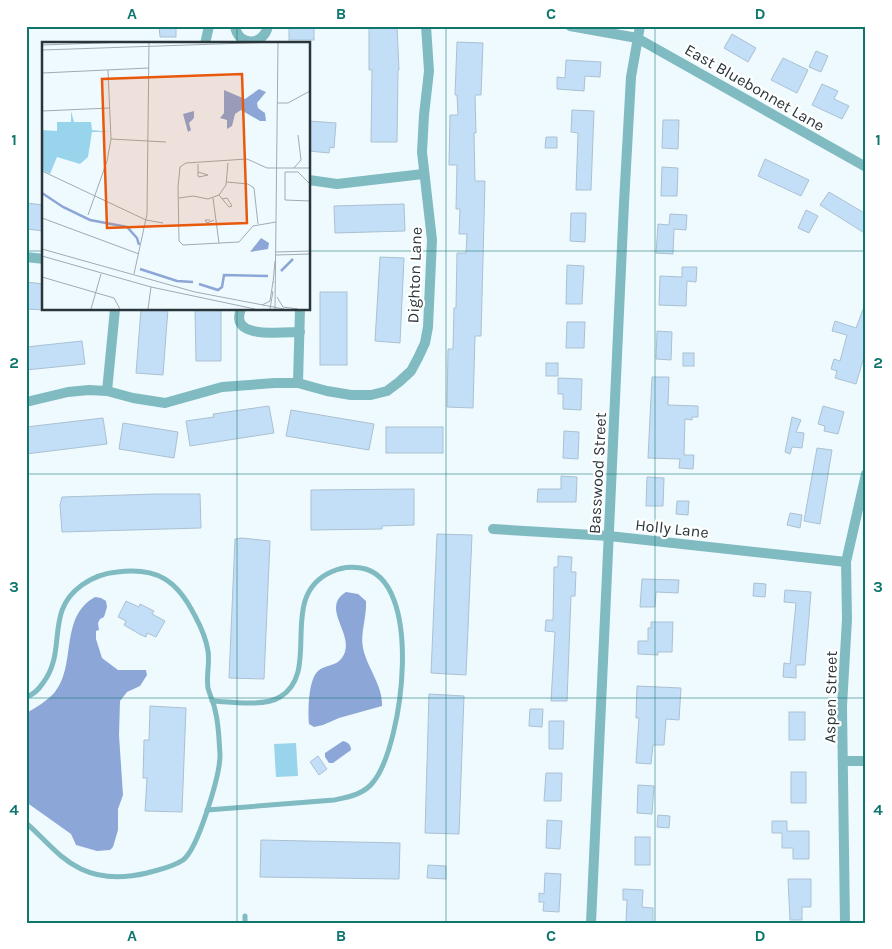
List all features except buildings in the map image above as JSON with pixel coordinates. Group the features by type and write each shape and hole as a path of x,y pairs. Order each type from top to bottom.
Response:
{"street":[{"path":"205,42 209,26"},
{"path":"235,26 238,36 242,40 253,42 263,38 267,33 268,26"},
{"name":"Dighton Lane","path":"26,402 68,392 89,390 107,391 133,398 165,403 222,387 275,383 298,383 327,392 371,395 387,391 405,376 414,365 425,343 429,307 432,240 422,152 429,71 426,26"},
{"name":"East Bluebonnet Lane","path":"570,26 638,38 866,168"},
{"name":"Basswood Street","path":"591,923 631,77 640,26"},
{"path":"310,180 337,184 423,174"},
{"path":"26,257 42,259"},
{"path":"107,391 115,310"},
{"path":"241,310 239,318 242,326 249,331 300,332"},
{"path":"298,383 300,310"},
{"name":"Aspen Street","path":"845,923 842,706 847,619 846,562 866,474"},
{"name":"Holly Lane","path":"493,529 609,536 846,562"},
{"path":"844,761 866,761"}],"lane":[{"path":"207,810 334,800 364,791 374,782 382,768 390,746 401,699 402,643 392,592 374,573 362,568 343,568 324,575 312,588 305,601 301,619 297,679 290,690 279,698 264,702 212,701"},
{"path":"26,697 31,696 49,675 54,663 62,606 70,596 84,583 98,576 131,570 149,572 173,584 190,606 206,639 208,688 216,710 220,756 218,772 207,810 189,853 184,860 169,866 130,877 113,877 83,870 59,855 26,823"},
{"path":"245,916 245,923"}],"shaded area":[{"path":"346,592 358,594 366,601 362,637 363,648 380,691 382,706 314,727 309,724 309,696 312,681 318,671 340,661 345,652 345,636 336,605 339,598"},
{"path":"95,597 106,601 107,607 104,617 98,623 99,630 96,631 96,639 102,658 118,670 146,670 147,675 140,686 127,692 120,701 119,735 123,795 118,809 118,830 113,847 110,850 97,851 76,845 71,834 26,802 26,713 49,698 62,681 72,628 84,606"},
{"path":"343,741 349,744 351,750 333,763 329,763 325,753"},
{"path":"296,743 298,776 276,777 274,744"}]}
